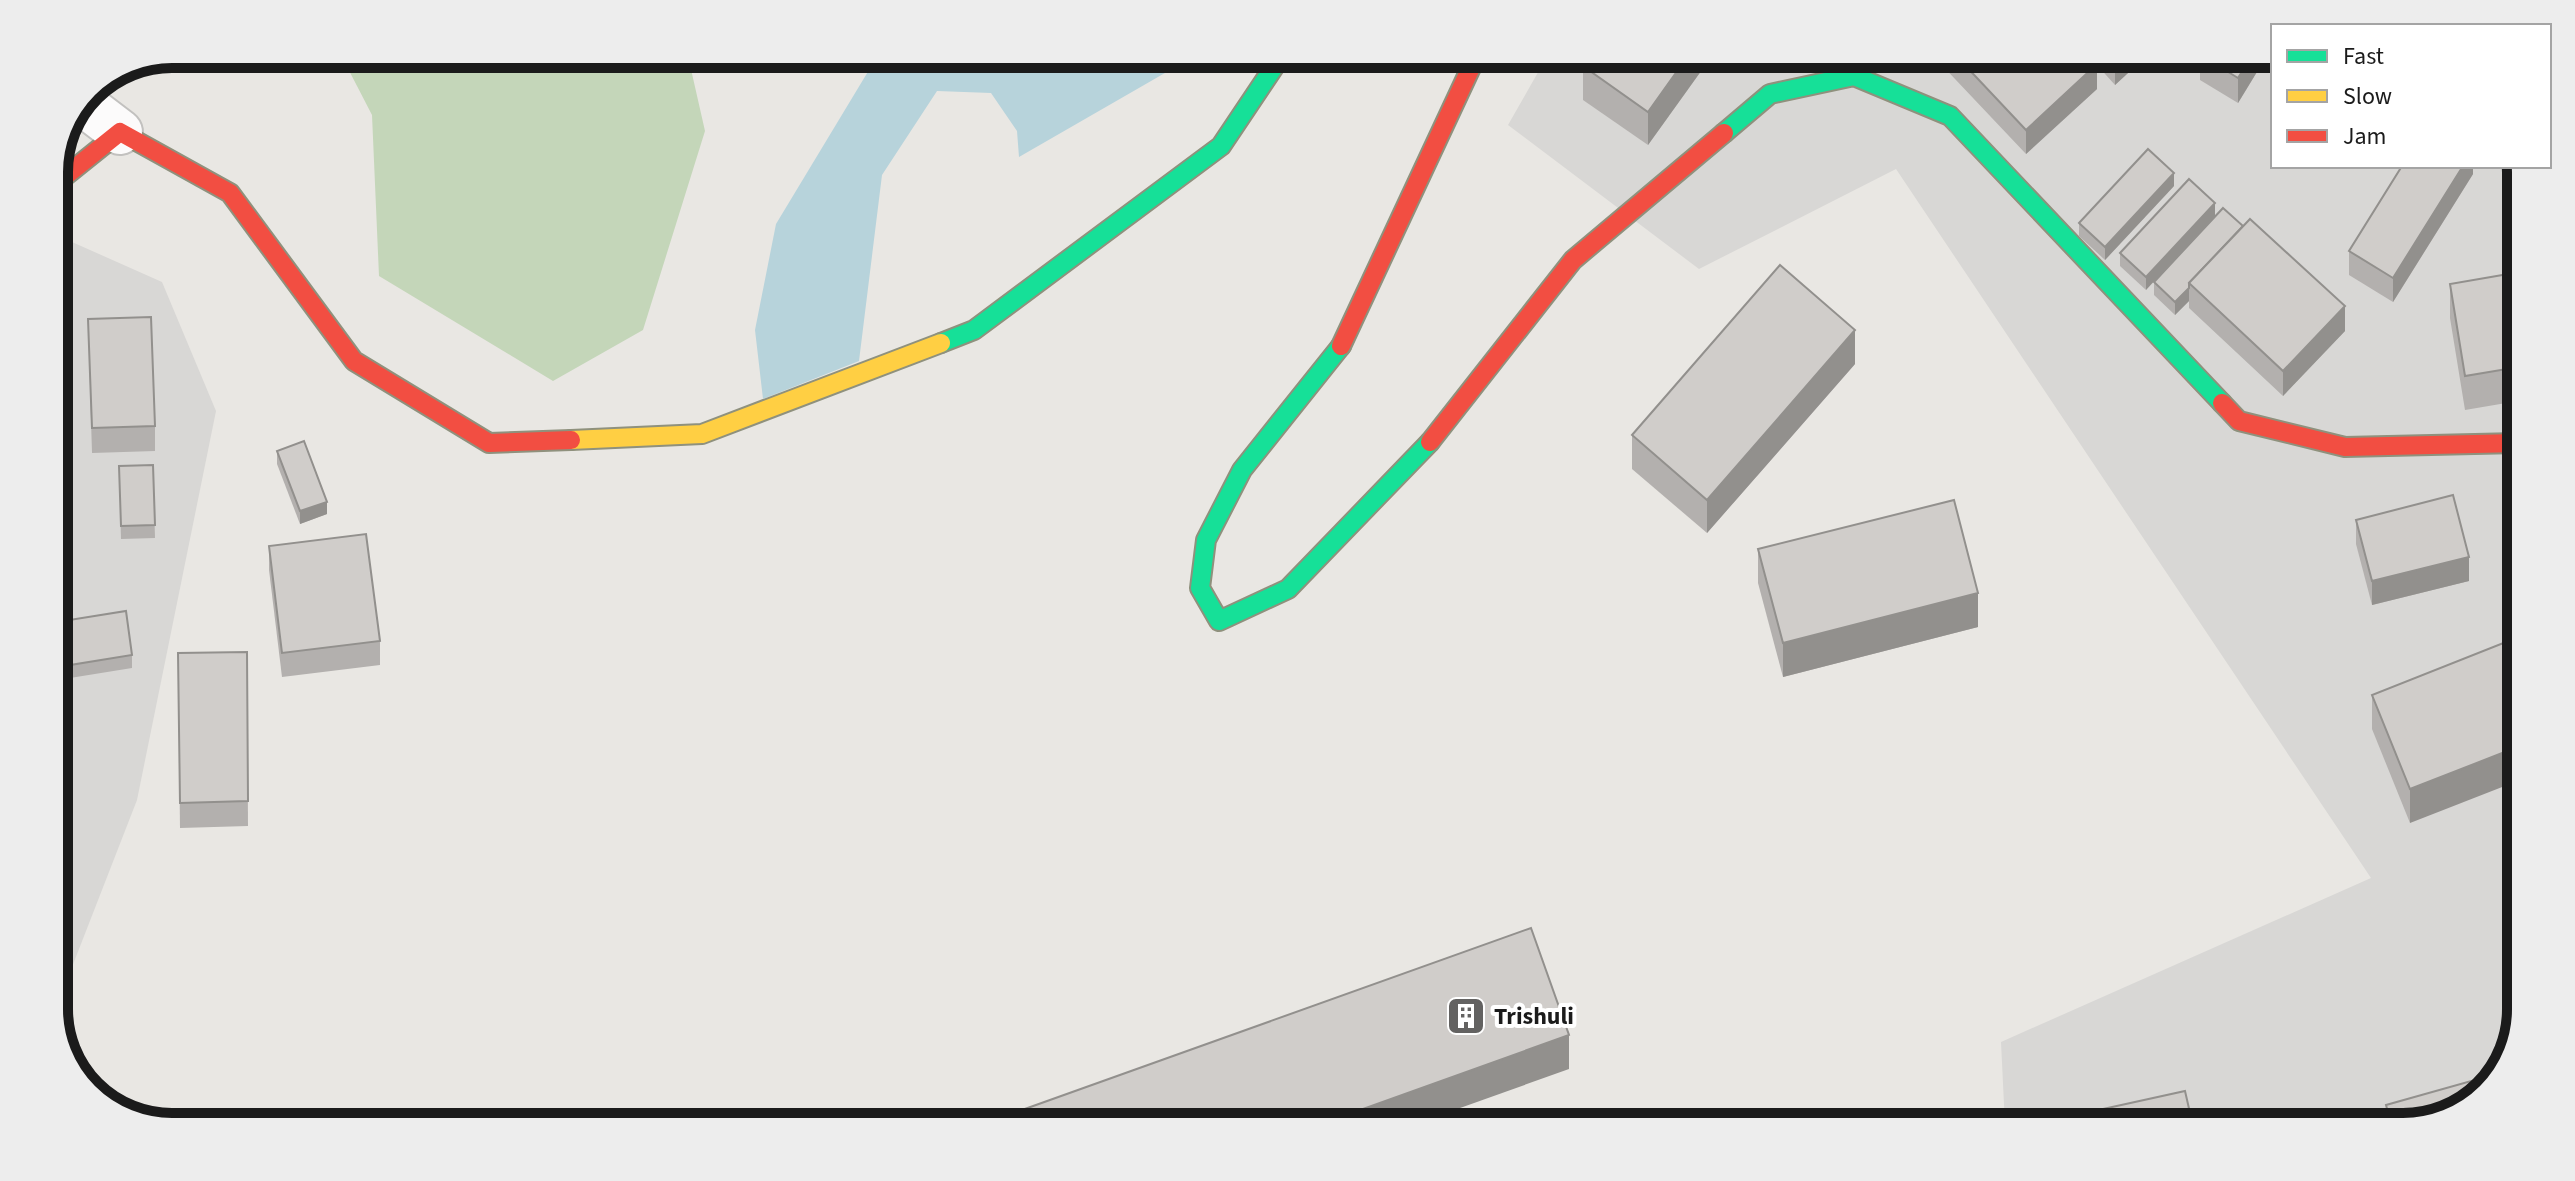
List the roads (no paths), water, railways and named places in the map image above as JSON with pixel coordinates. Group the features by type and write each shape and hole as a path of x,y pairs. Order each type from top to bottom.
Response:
{"street":[{"path":"90,109 120,132 230,193 354,361 489,443 702,434 974,330 1221,146 1273,68"},
{"path":"1471,68 1345,341 1242,470 1206,540 1200,588 1219,621 1288,589 1299,578 1420,454 1573,260 1770,94 1854,76 1950,116 2239,421 2345,447 2507,443"},
{"path":"68,174 120,132"}],"water":[{"path":"870,68 1174,68 1019,157 1017,131 991,93 937,91 882,175 859,361 763,399 755,330 776,224"}],"place":[{"name":"Trishuli","path":"1466,1016"}]}
